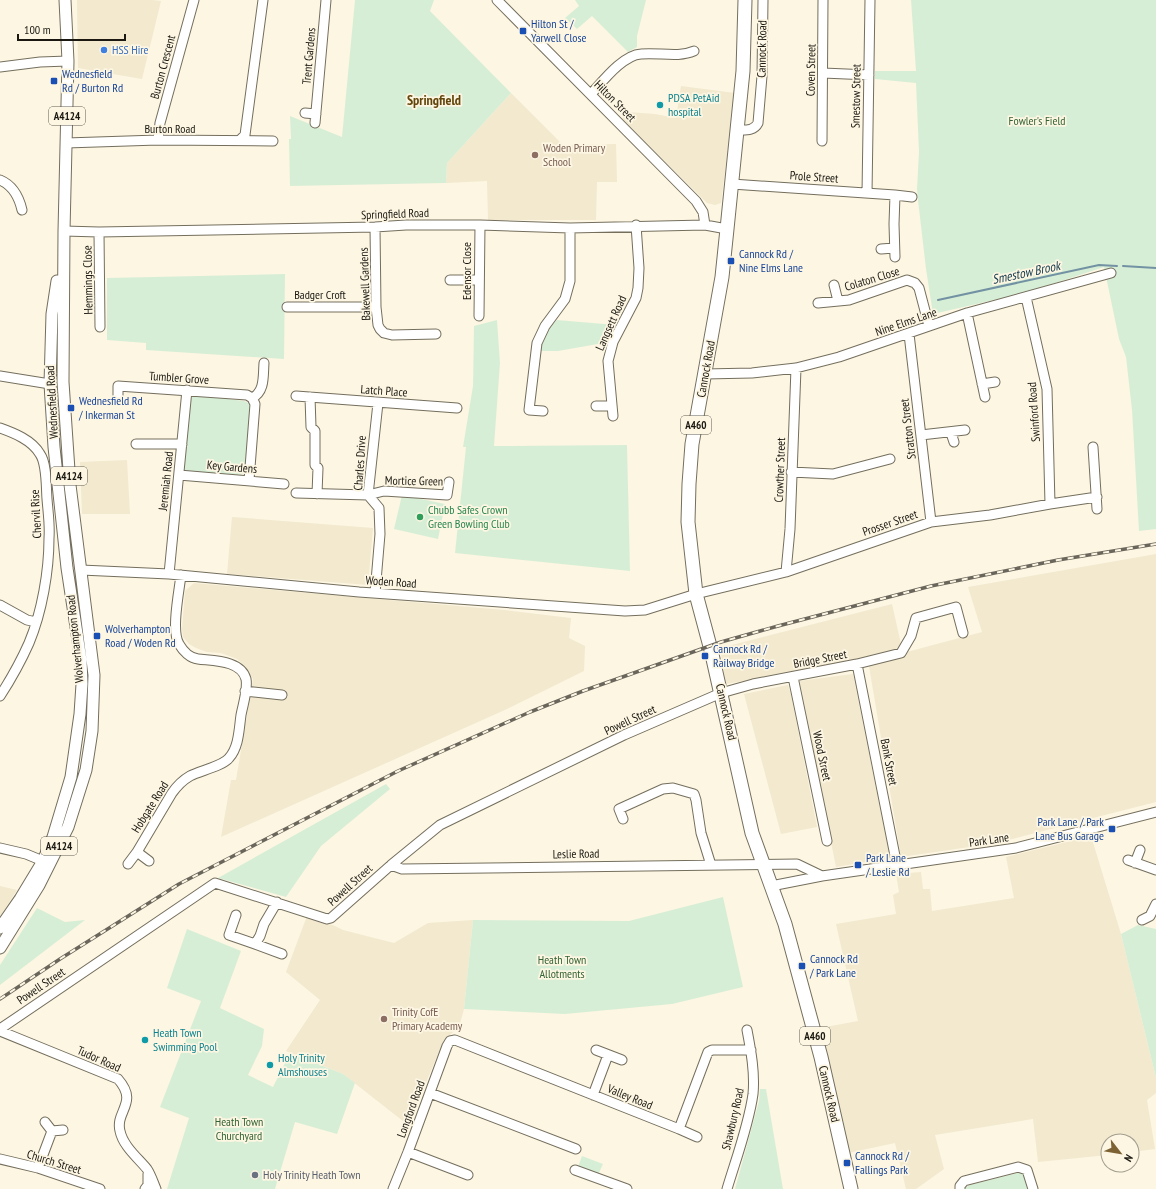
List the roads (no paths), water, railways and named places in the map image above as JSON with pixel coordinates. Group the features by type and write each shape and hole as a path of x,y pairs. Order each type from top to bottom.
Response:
{"highway":[{"name":"Cannock Road","path":"745,0 743,71 722,277 692,444 688,522 696,594 721,692 752,834 785,924 821,1057 851,1189"}],"main road":[{"name":"Wednesfield Road","path":"65,0 68,61 62,329 63,382 70,485 81,570"},
{"name":"Wednesfield Road","path":"64,231 52,314 50,384 54,447 67,568"},
{"path":"50,384 63,382"},
{"path":"67,568 81,570"},
{"name":"Wolverhampton Road","path":"0,948 35,892 47,862 71,777 80,714 82,684 81,660 67,568"},
{"name":"Wolverhampton Road","path":"0,928 47,862 68,827 86,770 92,731 94,675 81,570"}],"street":[{"name":"Burton Crescent","path":"158,140 160,123 194,0"},
{"path":"240,140 245,135 263,0"},
{"name":"Trent Gardens","path":"305,113 315,119 326,0"},
{"name":"Hilton Street","path":"497,0 696,201 703,212 705,225"},
{"name":"Cannock Road","path":"738,130 753,129 758,123 762,76 763,0"},
{"name":"Coven Street","path":"822,141 823,0"},
{"name":"Smestow Street","path":"867,193 870,0"},
{"path":"591,94 625,59 640,54 686,54 694,51"},
{"path":"0,67 40,62 68,61"},
{"path":"823,73 869,75"},
{"name":"Burton Road","path":"66,143 158,140 216,142 240,140 273,141"},
{"path":"0,180 9,185 15,193 20,200 22,210"},
{"name":"Prole Street","path":"732,184 912,197"},
{"path":"881,249 895,252 895,195"},
{"name":"Springfield Road","path":"64,231 99,232 375,227 406,225 480,225 570,228 636,225 705,225 727,229"},
{"name":"Edensor Close","path":"479,316 480,225"},
{"name":"Langsett Road","path":"613,416 608,361 613,342 636,298 639,268 636,225"},
{"name":"Bakewell Gardens","path":"375,227 376,307 378,325 384,333 392,335 436,334"},
{"path":"543,411 529,410 537,343 545,326 565,299 570,281 570,228"},
{"name":"Hemmings Close","path":"99,232 100,327"},
{"name":"Nine Elms Lane","path":"705,374 796,368 839,357 967,313 1111,272"},
{"path":"450,280 479,280"},
{"name":"Colaton Close","path":"818,303 849,300 908,280 915,283 919,288 929,326"},
{"name":"Colaton Close","path":"834,285 838,301"},
{"name":"Swinford Road","path":"1026,297 1047,389 1050,504"},
{"name":"Badger Croft","path":"287,307 376,307"},
{"path":"967,313 985,397"},
{"name":"Stratton Street","path":"909,334 932,522"},
{"path":"249,480 255,404 252,398 257,396 261,391 264,363"},
{"name":"Crowther Street","path":"786,572 790,529 796,368"},
{"path":"0,376 50,384"},
{"path":"982,384 995,382"},
{"name":"Tumbler Grove","path":"118,400 118,386 247,395 252,398"},
{"name":"Jeremiah Road","path":"169,574 187,390"},
{"name":"Latch Place","path":"296,396 457,408"},
{"path":"310,397 311,427 315,431 315,465 318,468 317,494"},
{"name":"Charles Drive","path":"375,593 380,534 379,508 368,495 378,403"},
{"path":"596,406 612,406"},
{"name":"Chervil Rise","path":"0,428 15,434 35,446 42,455 45,471 49,537 48,564 36,622 30,642 14,674 2,690"},
{"path":"921,436 965,430"},
{"path":"951,432 954,442"},
{"path":"136,444 182,444"},
{"path":"1093,447 1097,509"},
{"path":"791,472 833,474 890,460"},
{"name":"Key Gardens","path":"179,475 284,484"},
{"name":"Mortice Green","path":"368,495 384,491 448,495 449,482"},
{"path":"296,493 368,495"},
{"name":"Prosser Street","path":"696,594 786,572 932,522 990,515 1097,497"},
{"name":"Woden Road","path":"81,570 169,574 375,593 624,611 645,610 696,594"},
{"name":"Hobgate Road","path":"128,864 137,852 172,792 179,784 190,776 228,759 236,745 246,678 238,667 230,664 197,659 188,655 179,645 176,638 175,629 181,575"},
{"path":"0,605 27,620 36,622"},
{"name":"Bridge Street","path":"721,692 753,684 901,654 911,636 916,618 956,607 963,633"},
{"name":"Bank Street","path":"857,664 897,866"},
{"name":"Wood Street","path":"793,677 827,841"},
{"path":"245,690 282,695"},
{"name":"Powell Street","path":"0,1030 215,883 327,919 331,918 391,865 440,825 624,735 721,692"},
{"path":"623,818 619,809 663,789 673,788 694,794 701,833 711,865"},
{"name":"Park Lane","path":"771,886 822,876 1016,848 1156,812"},
{"path":"0,848 26,854 47,862"},
{"path":"1140,850 1132,861 1156,870"},
{"path":"137,852 149,861"},
{"path":"762,864 797,864 822,876"},
{"name":"Leslie Road","path":"391,865 402,868 762,864"},
{"path":"255,944 260,936 264,924 277,902"},
{"path":"1142,920 1153,918 1156,904"},
{"path":"236,914 229,936 282,954"},
{"name":"Tudor Road","path":"0,1030 118,1079 125,1087 127,1094 119,1130 129,1148 148,1170 156,1189"},
{"name":"Shawbury Road","path":"727,1189 753,1094 753,1071 747,1030"},
{"name":"Longford Road","path":"393,1189 447,1046 450,1041 455,1040"},
{"name":"Valley Road","path":"455,1040 697,1137"},
{"path":"596,1050 622,1060"},
{"path":"678,1129 708,1052 712,1050 751,1050"},
{"path":"593,1095 608,1055"},
{"path":"430,1092 576,1149"},
{"path":"45,1122 52,1131"},
{"path":"52,1131 63,1130"},
{"path":"38,1168 52,1131"},
{"path":"408,1152 468,1175"},
{"name":"Church Street","path":"0,1159 38,1168 100,1189"},
{"path":"960,1189 960,1186 964,1181 1018,1167 1027,1170 1033,1189"},
{"path":"145,1189 148,1185 148,1170"},
{"path":"575,1170 627,1189"}],"waterway":[{"name":"Smestow Brook","path":"938,300 1099,265 1117,266"},
{"name":"Smestow Brook","path":"1123,266 1156,268"}],"railway":[{"path":"0,999 60,959 179,884 398,771 530,712 583,691 721,642 931,586 1058,560 1156,544"}],"place":[{"name":"Hilton St / Yarwell Close","path":"523,31"},
{"name":"HSS Hire","path":"104,50"},
{"name":"Wednesfield Rd / Burton Rd","path":"54,81"},
{"name":"PDSA PetAid hospital","path":"660,105"},
{"name":"Woden Primary School","path":"535,155"},
{"name":"Cannock Rd / Nine Elms Lane","path":"731,261"},
{"name":"Wednesfield Rd / Inkerman St","path":"71,408"},
{"name":"Chubb Safes Crown Green Bowling Club","path":"420,517"},
{"name":"Wolverhampton Road / Woden Rd","path":"97,636"},
{"name":"Cannock Rd / Railway Bridge","path":"705,656"},
{"name":"Park Lane / Park Lane Bus Garage","path":"1112,829"},
{"name":"Park Lane / Leslie Rd","path":"858,865"},
{"name":"Cannock Rd / Park Lane","path":"802,966"},
{"name":"Trinity CofE Primary Academy","path":"384,1019"},
{"name":"Heath Town Swimming Pool","path":"145,1040"},
{"name":"Holy Trinity Almshouses","path":"270,1065"},
{"name":"Cannock Rd / Fallings Park","path":"847,1163"},
{"name":"Holy Trinity Heath Town","path":"255,1175"}],"district":[{"name":"Springfield","path":"434,100"}],"park label":[{"name":"Fowler's Field","path":"1037,121"},
{"name":"Heath Town Allotments","path":"562,967"},
{"name":"Heath Town Churchyard","path":"239,1129"}]}
